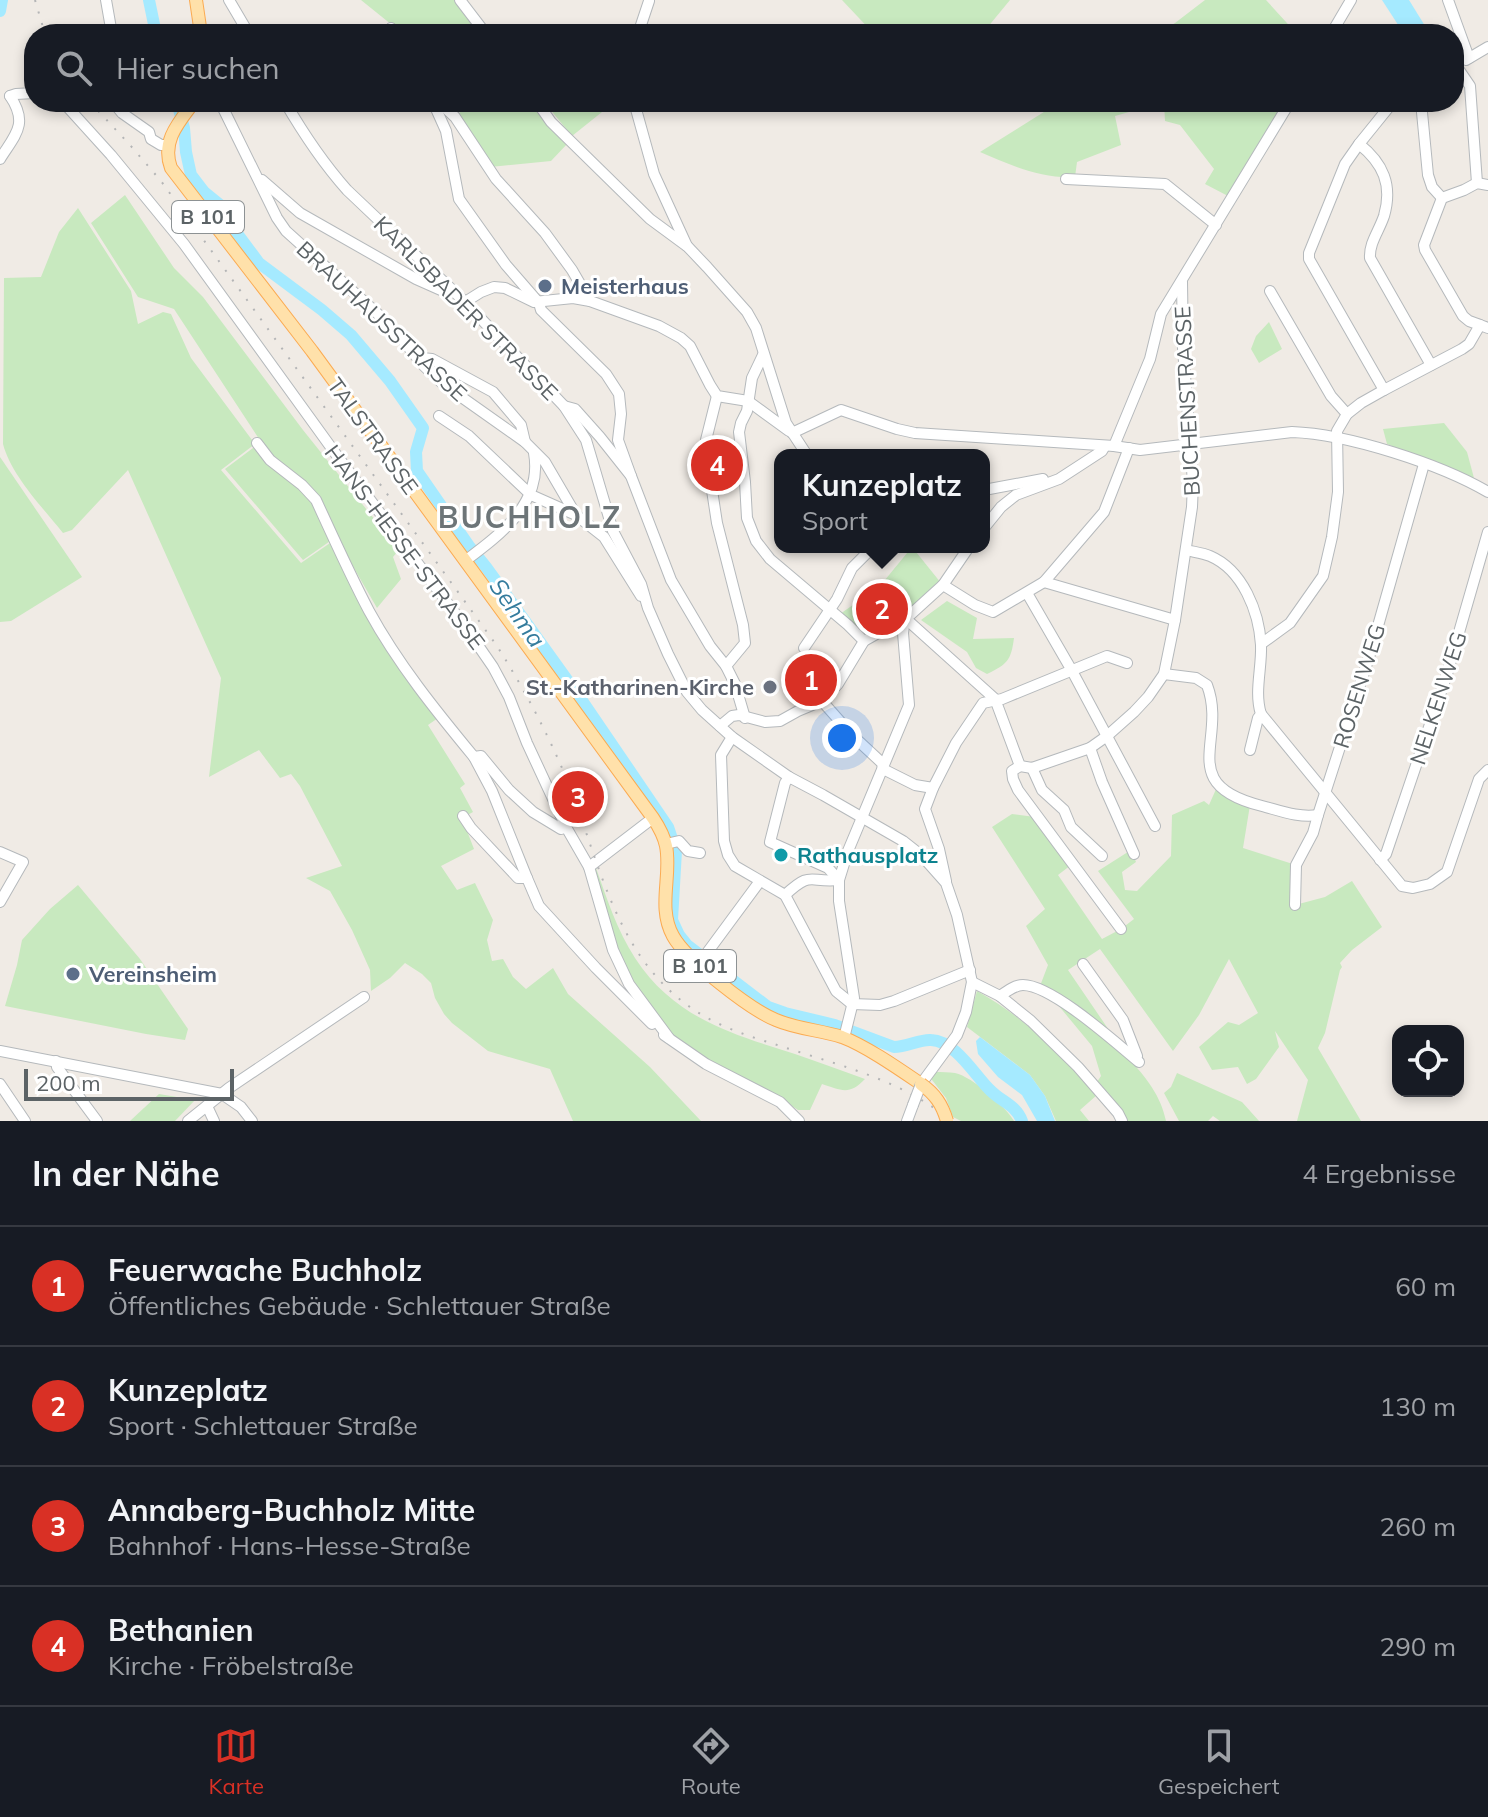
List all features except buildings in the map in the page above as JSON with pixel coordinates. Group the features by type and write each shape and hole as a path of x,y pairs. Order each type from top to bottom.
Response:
{"main road":[{"path":"196,0 200,24"},
{"path":"168,145 175,127 187,112"},
{"name":"TALSTRASSE","path":"168,145 168,160 179,180 312,351 467,559 671,843 664,903 667,921 680,948 702,960 747,1003 774,1019 844,1036 921,1084 937,1097 947,1121"}],"street":[{"path":"106,0 110,24"},
{"path":"229,0 243,24"},
{"path":"460,0 478,24"},
{"path":"1337,24 1351,0"},
{"path":"1448,0 1457,24"},
{"path":"641,24 649,1"},
{"path":"1464,44 1469,58"},
{"path":"1464,62 1488,47"},
{"path":"1261,644 1290,623 1323,576 1338,492 1337,431 1347,414 1361,403 1469,344 1484,326 1463,316 1424,245 1442,198 1482,184 1470,86 1464,79"},
{"path":"2,152 19,128 19,116 5,94"},
{"name":"HANS-HESSE-STRASSE","path":"72,112 184,244 493,667 566,827 589,867 613,950 629,984 669,1038"},
{"path":"121,112 149,132 151,139 168,145"},
{"name":"BRAUHAUSSTRASSE","path":"225,112 286,231 390,325 443,384 525,442 545,462 576,515"},
{"name":"KARLSBADER STRASSE","path":"291,112 310,143 347,190 455,292 564,406 586,440 613,531 641,584 648,608 687,692 702,710 732,737 789,777 903,841 922,856 946,883 957,915 972,982 957,1035 921,1084 907,1121"},
{"path":"439,112 459,199 506,265 539,303 541,310 606,374 619,394 621,414 618,440 671,580 710,646 726,666 745,718"},
{"path":"449,112 496,179 545,233 590,301"},
{"path":"544,112 650,219 688,247 747,312 756,328 786,423 803,449"},
{"path":"637,112 654,174 688,247"},
{"path":"990,521 1016,495 1059,479 1110,446 1150,359 1161,314 1284,112"},
{"path":"1384,390 1309,259 1309,253 1345,164 1385,112"},
{"path":"1422,112 1428,175 1432,187 1442,198"},
{"path":"1359,144 1371,153 1381,167 1386,182 1384,215 1370,248 1370,258 1431,365"},
{"path":"258,176 300,213 416,279 443,291 455,292"},
{"path":"1066,179 1165,184 1216,225"},
{"name":"BUCHENSTRASSE","path":"1026,767 1090,748 1141,705 1164,674 1192,507 1182,282"},
{"path":"465,302 494,287 505,288 539,303 573,298 590,301 659,326 681,338 694,353 717,396 706,440 708,464 714,505 745,643 726,666"},
{"path":"1270,291 1331,396 1347,414"},
{"path":"763,355 752,378 747,411 739,432 747,518 762,551 864,641"},
{"path":"419,360 432,359 493,392 521,425 525,442"},
{"path":"717,396 748,401 792,433"},
{"path":"564,406 575,409 631,476"},
{"path":"792,433 841,410 915,433 1140,450 1292,432 1309,433 1401,455 1469,481 1488,492"},
{"path":"439,416 469,436 531,495 576,515 604,537 648,608"},
{"path":"257,443 270,460 316,500 370,613 420,690 474,757 492,791 539,906 659,1032 706,1064 780,1102 799,1121"},
{"path":"943,585 993,612 1044,582 1104,512 1129,448"},
{"path":"467,559 503,530 531,495 535,481 534,451"},
{"name":"ROSENWEG","path":"1295,905 1296,865 1313,833 1370,654 1424,464"},
{"path":"990,489 1036,482 1075,469"},
{"name":"NELKENWEG","path":"1380,860 1386,854 1447,674 1488,532"},
{"path":"1186,550 1210,556 1226,565 1239,578 1255,612 1261,644 1258,704 1261,714 1402,886 1422,886 1443,876 1451,864 1479,779 1488,770"},
{"path":"804,648 852,568 867,553"},
{"path":"720,726 732,716 739,715 765,722 780,721 822,701 838,684 864,641 905,618 943,585 965,553"},
{"path":"1044,582 1175,620"},
{"path":"1027,593 1155,826"},
{"path":"905,618 995,699 1026,767 1042,790 1064,810 1071,827 1102,856"},
{"path":"844,1036 854,998 839,901 839,880 848,851 909,705 903,633 905,618"},
{"path":"946,883 939,849 925,809 956,743 983,703 1006,697 1107,656 1127,663"},
{"path":"1164,674 1196,678 1207,685 1213,706 1208,758 1211,774 1223,790 1251,803 1305,817 1318,815"},
{"path":"822,701 882,763 883,769"},
{"path":"1250,750 1261,714"},
{"path":"732,737 721,755 724,841 728,855 735,866 785,895 836,991 852,1004 880,1005 970,970"},
{"path":"1090,748 1134,854"},
{"path":"474,757 481,756 509,790 533,812 561,829 566,827"},
{"path":"1026,767 1012,771 1018,790 1121,929"},
{"path":"883,769 915,785 933,788"},
{"path":"789,777 770,842 828,868 839,880"},
{"path":"463,816 518,878 527,878"},
{"path":"589,867 653,818"},
{"path":"671,843 700,853"},
{"path":"0,852 23,862 1,897"},
{"path":"785,895 804,880 839,880"},
{"path":"702,960 760,881"},
{"path":"1000,996 1022,985 1037,988 1112,1037 1139,1062 1123,1020 1083,964"},
{"path":"972,982 1000,996 1031,1021 1078,1067 1122,1121"},
{"path":"188,1121 305,1035 364,997"},
{"path":"0,1051 222,1094 241,1107 252,1121"},
{"path":"56,1061 57,1067 97,1121"},
{"path":"0,1084 25,1121"},
{"path":"207,1106 214,1121"}],"green space":[{"path":"361,0 456,0 474,24 391,24"},
{"path":"842,0 1010,0 990,24 865,24"},
{"path":"1205,0 1266,0 1288,24 1173,24"},
{"path":"460,112 541,112 568,143 551,161 490,167 456,115"},
{"path":"552,112 602,112 572,136"},
{"path":"1044,112 1129,112 1115,116 1121,145 1077,162 1075,177 1038,173 980,152"},
{"path":"1165,112 1278,112 1228,196 1205,184 1214,169 1180,125 1165,121"},
{"path":"125,195 174,268 203,297 399,550 393,557 401,579 377,608 336,537 303,560 225,469 261,442 174,309 138,297 91,223"},
{"path":"78,208 131,291 138,324 163,312 171,314 191,358 255,444 221,470 301,563 333,541 374,624 438,718 428,725 465,784 460,788 473,812 462,818 474,849 441,866 457,890 475,883 493,920 487,940 492,961 503,959 513,977 526,989 553,968 568,994 650,1067 701,1121 573,1121 550,1069 488,1051 452,1023 435,998 431,983 405,963 371,991 370,970 330,891 306,878 342,866 291,774 280,778 259,750 209,777 221,678 128,470 72,530 63,533 20,479 3,444 4,278 41,277 59,232"},
{"path":"1269,322 1282,349 1259,363 1251,349 1256,336"},
{"path":"1444,423 1467,452 1474,478 1387,444 1383,429"},
{"path":"0,457 82,577 11,621 0,622"},
{"path":"907,553 917,553 941,583 903,617 867,637 840,614 880,586"},
{"path":"947,601 977,618 973,639 1014,638 1010,656 1004,664 987,674 976,668 967,652 921,620"},
{"path":"1217,787 1250,805 1243,848 1296,865 1295,905 1325,897 1352,881 1382,927 1340,963 1342,967 1325,1033 1318,1048 1361,1121 1297,1121 1308,1080 1275,1031 1279,1047 1256,1079 1247,1084 1238,1067 1212,1070 1199,1047 1228,1022 1239,1025 1258,1013 1229,959 1199,1015 1173,1051 1100,949 1068,970 1128,1058 1152,1087 1166,1121 1126,1121 1097,1082 1101,1076 1092,1046 1040,986 1048,965 1026,926 1045,909 992,827 1012,814 1035,817 1071,865 1058,875 1102,939 1134,919 1098,871 1131,850 1136,862 1122,872 1125,890 1137,891 1171,856 1172,815 1204,801 1209,805"},
{"path":"596,868 613,914 635,958 650,979 668,996 727,1031 865,1079 849,1090 822,1084 810,1110 798,1110 720,1067 670,1034 626,970 611,933 593,870"},
{"path":"78,885 140,959 188,1029 185,1040 5,1006 22,940 50,909"},
{"path":"977,991 1011,1012 1042,1037 1097,1095 1080,1110 1089,1121 1056,1121 1045,1096 1030,1075 967,1027"},
{"path":"935,1072 955,1073 971,1080 996,1100 1014,1121 961,1121 953,1117 946,1098 929,1076"},
{"path":"1177,1073 1242,1102 1259,1121 1220,1121 1213,1116 1208,1121 1179,1121 1164,1093 1171,1087"},
{"path":"159,1094 195,1100 175,1121 130,1121"}],"water":[{"path":"1382,0 1409,0 1424,24 1398,24"},
{"path":"980,1037 1030,1075 1045,1096 1055,1121 1037,1121 1022,1095 998,1077 978,1054 976,1041"}],"waterway":[{"name":"Sehma","path":"0,11 2,0"},
{"name":"Sehma","path":"149,0 154,24"},
{"name":"Sehma","path":"180,112 191,175 204,192 220,205 259,263 351,335 390,381 423,428 416,452 417,471 583,702 668,827 676,851 672,920 687,945 768,1007 835,1025 894,1047 927,1040 949,1046 991,1091 1016,1111 1022,1121"}],"railway":[{"path":"35,0 42,24"},
{"path":"99,112 161,181 497,646 558,758 611,902 643,960 664,985 690,1007 720,1024 889,1083 932,1106 951,1121"}],"place":[{"name":"Meisterhaus","path":"545,286"},
{"name":"Bethanien","path":"717,465"},
{"name":"Kunzeplatz","path":"882,609"},
{"name":"Feuerwache Buchholz","path":"811,680"},
{"name":"St.-Katharinen-Kirche","path":"770,687"},
{"name":"Annaberg-Buchholz Mitte","path":"578,797"},
{"name":"Rathausplatz","path":"781,855"},
{"name":"Vereinsheim","path":"73,974"}],"district":[{"name":"BUCHHOLZ","path":"530,518"}]}
